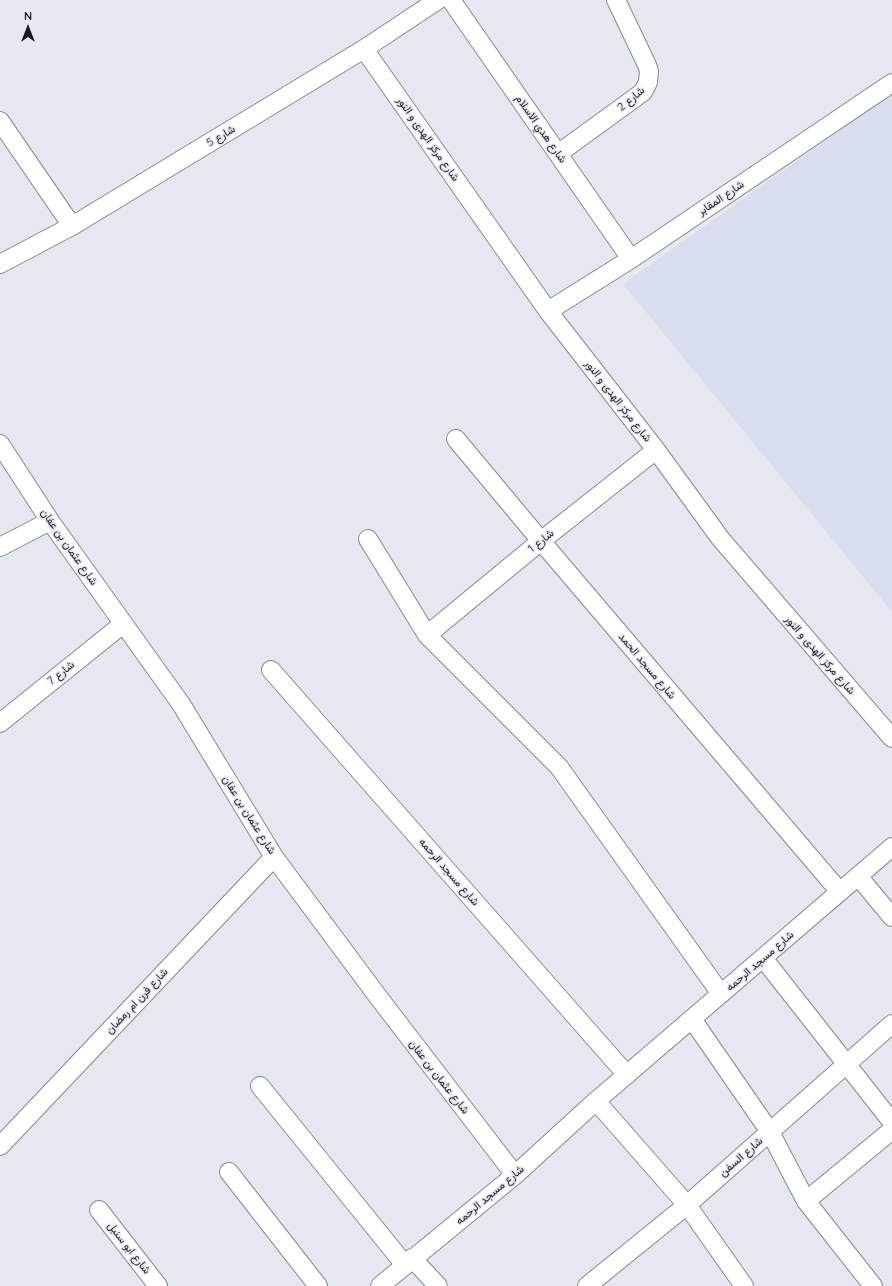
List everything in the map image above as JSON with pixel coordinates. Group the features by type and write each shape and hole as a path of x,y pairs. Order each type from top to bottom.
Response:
{"street":[{"name":"شارع 5","path":"0,264 72,226 364,49 438,0"},
{"name":"شارع هدي الاسلام","path":"451,0 631,259"},
{"name":"شارع 2","path":"558,153 643,92 648,82 649,71 647,65 616,0"},
{"name":"شارع مركز الهدى و النور","path":"364,49 548,311 656,450 720,538 892,738"},
{"name":"شارع المقابر","path":"548,311 631,259 892,83"},
{"path":"0,121 72,226"},
{"name":"شارع مسجد الحمد","path":"456,438 540,541 840,892"},
{"name":"شارع عثمان بن عفان","path":"0,444 50,521 181,704 274,857 379,998 515,1175"},
{"name":"شارع 1","path":"427,635 540,541 656,450"},
{"path":"0,547 50,521"},
{"path":"368,540 427,635 559,767 721,994"},
{"name":"شارع 7","path":"0,722 123,624"},
{"name":"شارع مسجد الرحمه","path":"271,670 627,1075"},
{"name":"شارع مسجد الرحمه","path":"380,1286 515,1175 627,1075 892,847"},
{"name":"شارع فرن ام رمضان","path":"0,1146 274,857"},
{"path":"858,876 892,917"},
{"path":"764,958 892,1122"},
{"path":"692,1019 770,1132 806,1201 872,1286"},
{"name":"شارع السفن","path":"587,1286 687,1205 892,1024"},
{"path":"260,1086 409,1262 438,1286"},
{"path":"596,1102 687,1205 744,1286"},
{"path":"806,1201 892,1130"},
{"path":"229,1172 318,1286"},
{"name":"شارع ابو سنبل","path":"99,1210 158,1286"}],"shaded area":[{"path":"892,93 892,612 623,284"}]}
